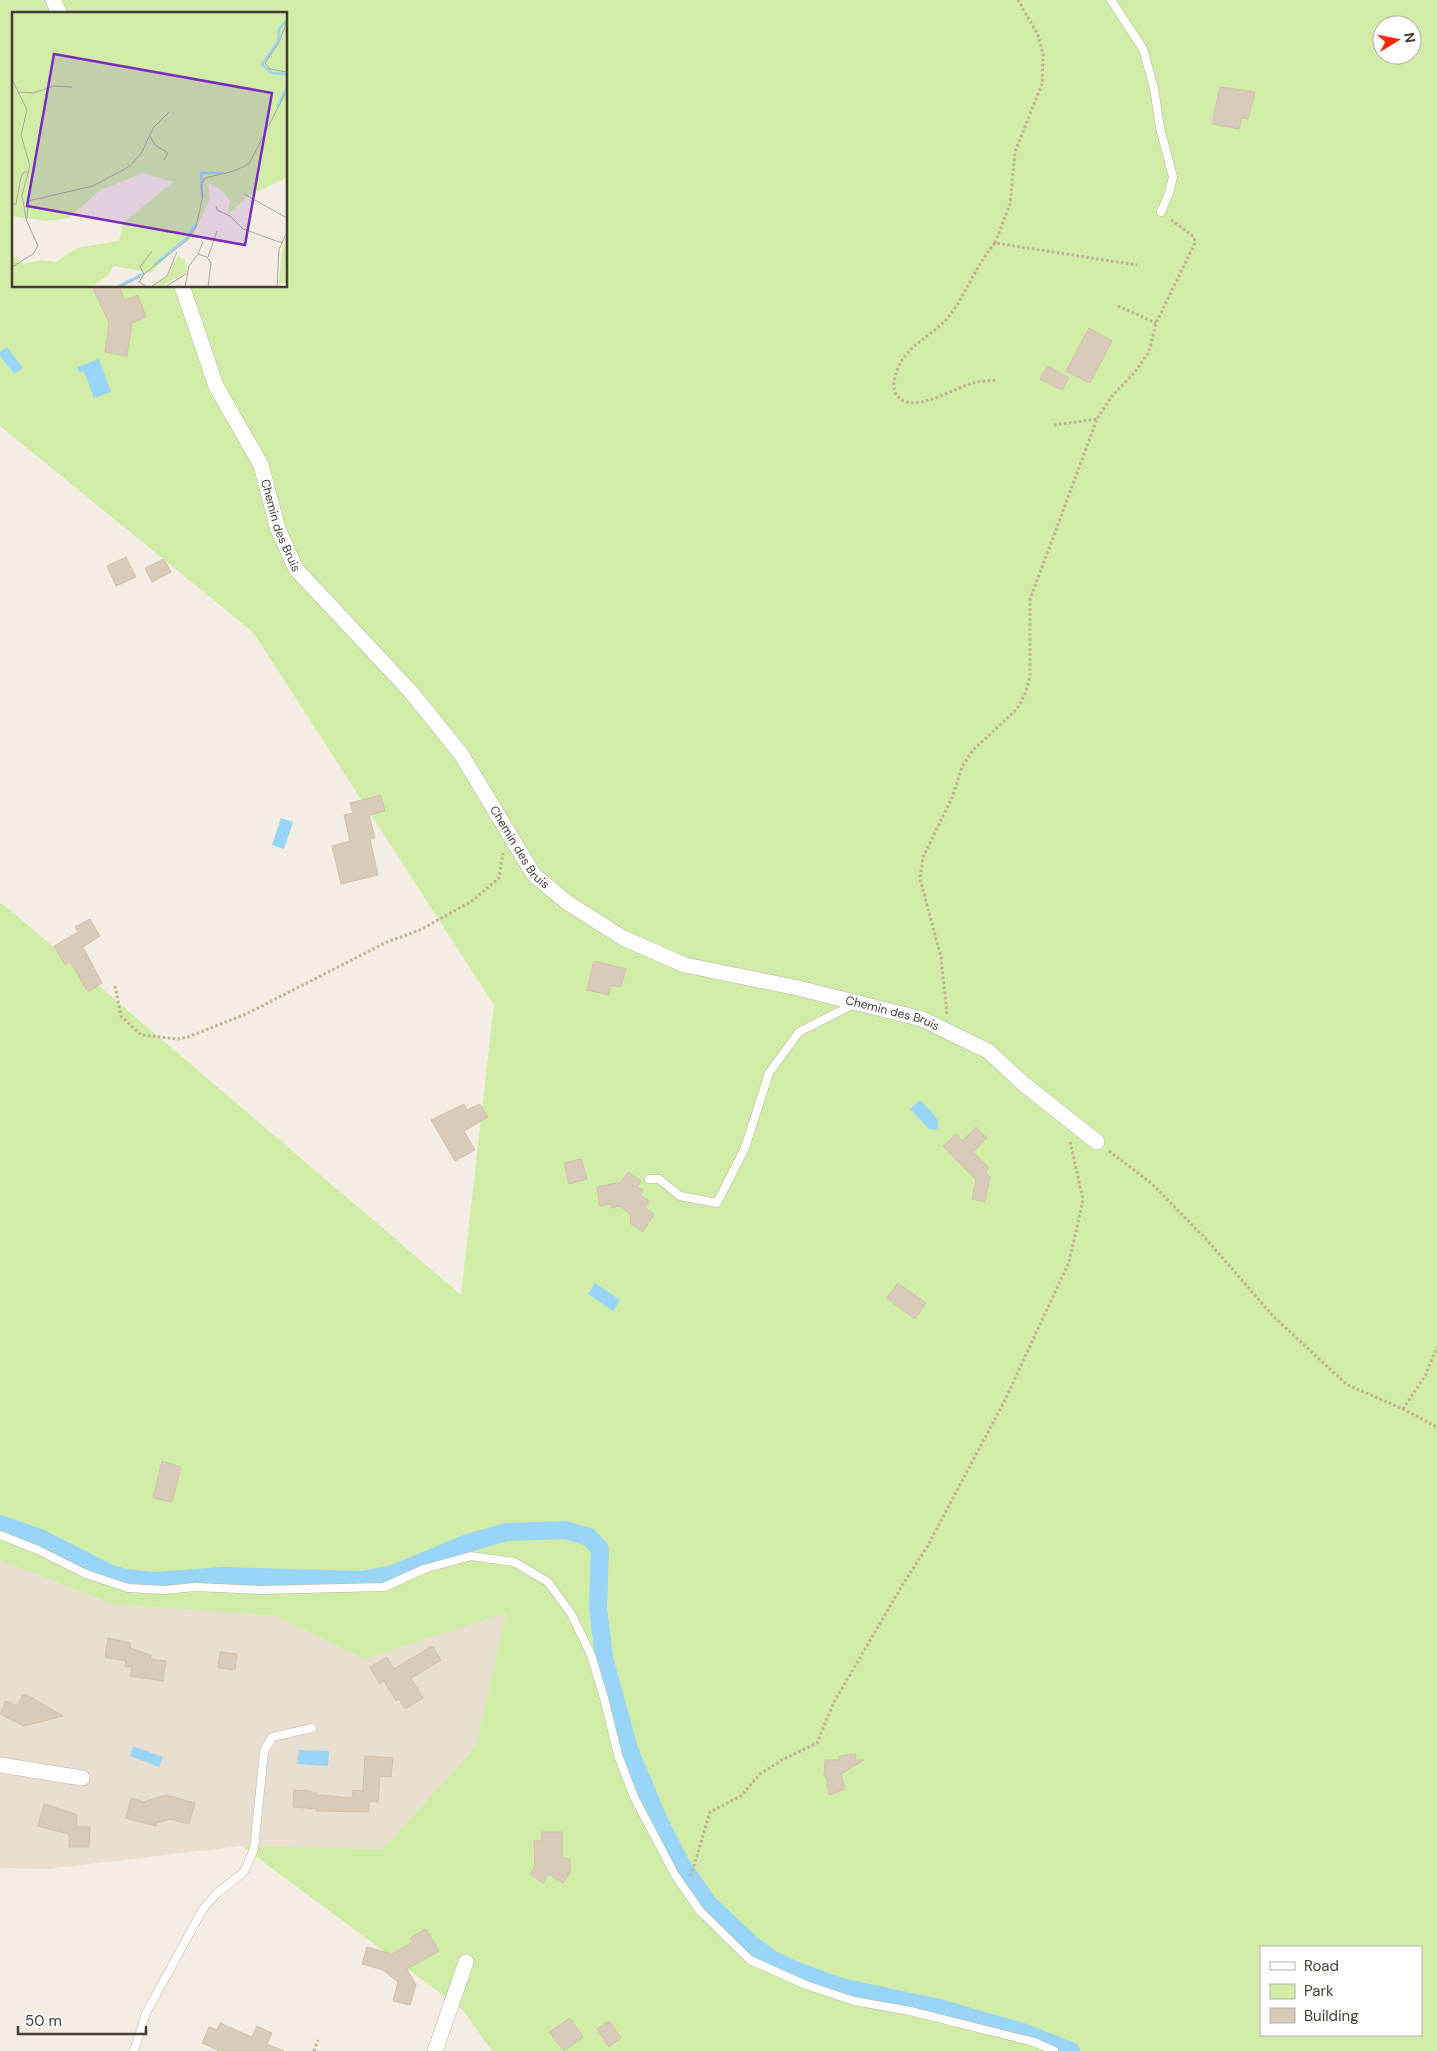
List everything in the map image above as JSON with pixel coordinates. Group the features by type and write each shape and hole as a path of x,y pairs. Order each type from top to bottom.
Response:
{"street":[{"path":"53,0 59,12"},
{"name":"Chemin des Bruis","path":"183,288 216,386 261,465 278,529 296,569 411,692 461,754 534,875 568,903 623,938 685,965 858,1002 922,1019 988,1051 1097,1142"},
{"path":"0,1765 82,1778"},
{"path":"435,2051 466,1962"}],"lane":[{"path":"1111,0 1143,49 1154,88 1160,128 1173,178 1170,193 1161,212"},
{"path":"649,1179 659,1178 680,1196 717,1203 745,1148 769,1073 799,1032 858,1002"},
{"path":"0,1535 38,1550 86,1574 128,1588 164,1590 196,1587 278,1590 384,1587 424,1569 471,1556 514,1562 548,1582 572,1615 592,1655 618,1755 642,1813 675,1875 700,1911 750,1960 806,1985 854,2001 910,2011 1034,2042 1054,2051"},
{"path":"134,2051 146,2013 203,1909 216,1894 244,1872 254,1849 264,1752 272,1738 312,1728"}],"path":[{"path":"995,380 975,383 916,403 904,402 896,396 893,388 895,373 909,349 952,312 982,258 995,243 1010,204 1015,152 1042,84 1043,54 1038,35 1018,0"},
{"path":"943,1029 947,1012 942,957 920,879 923,857 952,798 962,767 973,750 1017,709 1025,694 1030,677 1030,599 1098,419 1112,396 1134,373 1149,352 1156,323 1195,243 1194,237 1161,212"},
{"path":"995,243 1137,265"},
{"path":"1118,306 1156,323"},
{"path":"1054,425 1098,419"},
{"path":"115,986 121,1016 141,1035 178,1039 188,1037 246,1014 387,942 420,930 472,901 499,878 506,830"},
{"path":"689,1881 710,1812 741,1796 760,1774 817,1743 834,1702 903,1584 927,1547 1004,1402 1069,1262 1083,1200 1065,1116"},
{"path":"1097,1142 1150,1183 1206,1239 1273,1316 1346,1384 1403,1409 1437,1427"},
{"path":"1403,1409 1425,1376 1437,1346"},
{"path":"314,2051 318,2040"}],"shaded area":[{"path":"0,1560 112,1604 275,1616 364,1659 506,1613 476,1746 383,1849 242,1846 47,1869 0,1868"}],"green space":[{"path":"0,0 1437,0 1437,2051 492,2051 463,2010 242,1846 383,1849 476,1746 506,1613 364,1659 275,1616 112,1604 0,1560 0,904 3,904 461,1295 494,1005 253,632 0,426"}],"water":[{"path":"7,347 23,368 14,374 0,356 0,352"},
{"path":"99,359 111,392 94,398 84,371 79,372 77,367"},
{"path":"281,818 293,822 284,849 272,845"},
{"path":"920,1100 936,1118 938,1126 936,1130 929,1129 910,1109"},
{"path":"595,1283 620,1300 613,1311 588,1294"},
{"path":"133,1746 163,1757 159,1767 130,1756"},
{"path":"299,1750 329,1751 328,1766 297,1764"}],"building":[{"path":"1220,87 1255,92 1248,119 1242,118 1239,129 1212,124"},
{"path":"93,288 120,288 125,300 138,295 146,317 132,323 127,356 105,352 109,323"},
{"path":"1089,328 1112,341 1090,383 1066,371"},
{"path":"1048,366 1069,378 1062,390 1040,379"},
{"path":"126,557 136,577 116,586 107,566"},
{"path":"164,559 171,572 152,582 145,568"},
{"path":"381,795 385,811 369,815 375,838 370,839 378,875 341,884 332,846 350,841 344,815 353,813 350,803"},
{"path":"90,919 100,936 83,947 102,983 88,992 70,961 65,965 54,946 78,932 75,927"},
{"path":"594,961 626,969 621,987 611,985 609,995 587,990"},
{"path":"464,1104 467,1110 480,1104 488,1117 464,1131 475,1150 455,1161 431,1120"},
{"path":"976,1127 987,1138 973,1152 989,1168 985,1172 990,1177 985,1202 972,1199 976,1180 943,1146 956,1134 962,1141"},
{"path":"581,1159 587,1179 569,1184 564,1163"},
{"path":"628,1172 641,1181 637,1187 643,1190 640,1195 649,1201 645,1208 654,1214 643,1232 631,1224 630,1214 620,1206 612,1208 611,1204 600,1206 597,1187 621,1182"},
{"path":"898,1283 926,1303 915,1319 887,1298"},
{"path":"162,1461 181,1467 172,1502 153,1498"},
{"path":"108,1638 130,1643 130,1648 151,1655 150,1659 166,1661 163,1681 130,1676 132,1667 125,1666 126,1661 105,1657"},
{"path":"432,1646 441,1660 411,1678 423,1698 405,1709 399,1699 396,1701 384,1681 380,1684 370,1667 387,1657 394,1669"},
{"path":"220,1652 237,1654 235,1670 218,1668"},
{"path":"24,1694 63,1716 24,1726 0,1714 6,1701 17,1706"},
{"path":"856,1754 855,1760 864,1760 841,1774 845,1789 829,1795 826,1776 824,1776 825,1760 839,1760 839,1756"},
{"path":"365,1756 393,1758 391,1777 380,1776 378,1802 370,1801 368,1812 316,1811 317,1809 293,1807 294,1790 311,1791 311,1793 317,1793 317,1795 352,1798 353,1790 363,1791"},
{"path":"166,1795 195,1803 189,1824 170,1819 157,1823 156,1826 126,1818 131,1798 144,1802"},
{"path":"44,1804 76,1814 77,1827 90,1827 89,1847 69,1847 69,1834 38,1826"},
{"path":"542,1832 562,1832 562,1858 570,1859 570,1873 563,1883 548,1874 543,1883 530,1874 535,1866 534,1841 542,1841"},
{"path":"426,1929 439,1951 407,1969 416,1985 410,2005 393,2001 398,1982 383,1970 362,1964 367,1947 392,1954 413,1942 411,1937"},
{"path":"570,2018 583,2037 564,2051 549,2032"},
{"path":"609,2021 621,2038 609,2047 597,2029"},
{"path":"220,2023 252,2037 257,2026 272,2033 267,2044 284,2051 220,2051 202,2043 209,2027 217,2030"}],"waterway":[{"path":"0,1524 40,1538 109,1573 125,1578 155,1581 223,1576 361,1580 393,1574 465,1544 506,1532 565,1530 589,1537 600,1549 598,1607 604,1658 629,1749 659,1821 681,1864 708,1903 751,1944 773,1960 797,1971 841,1987 939,2008 1022,2032 1071,2051"}]}
